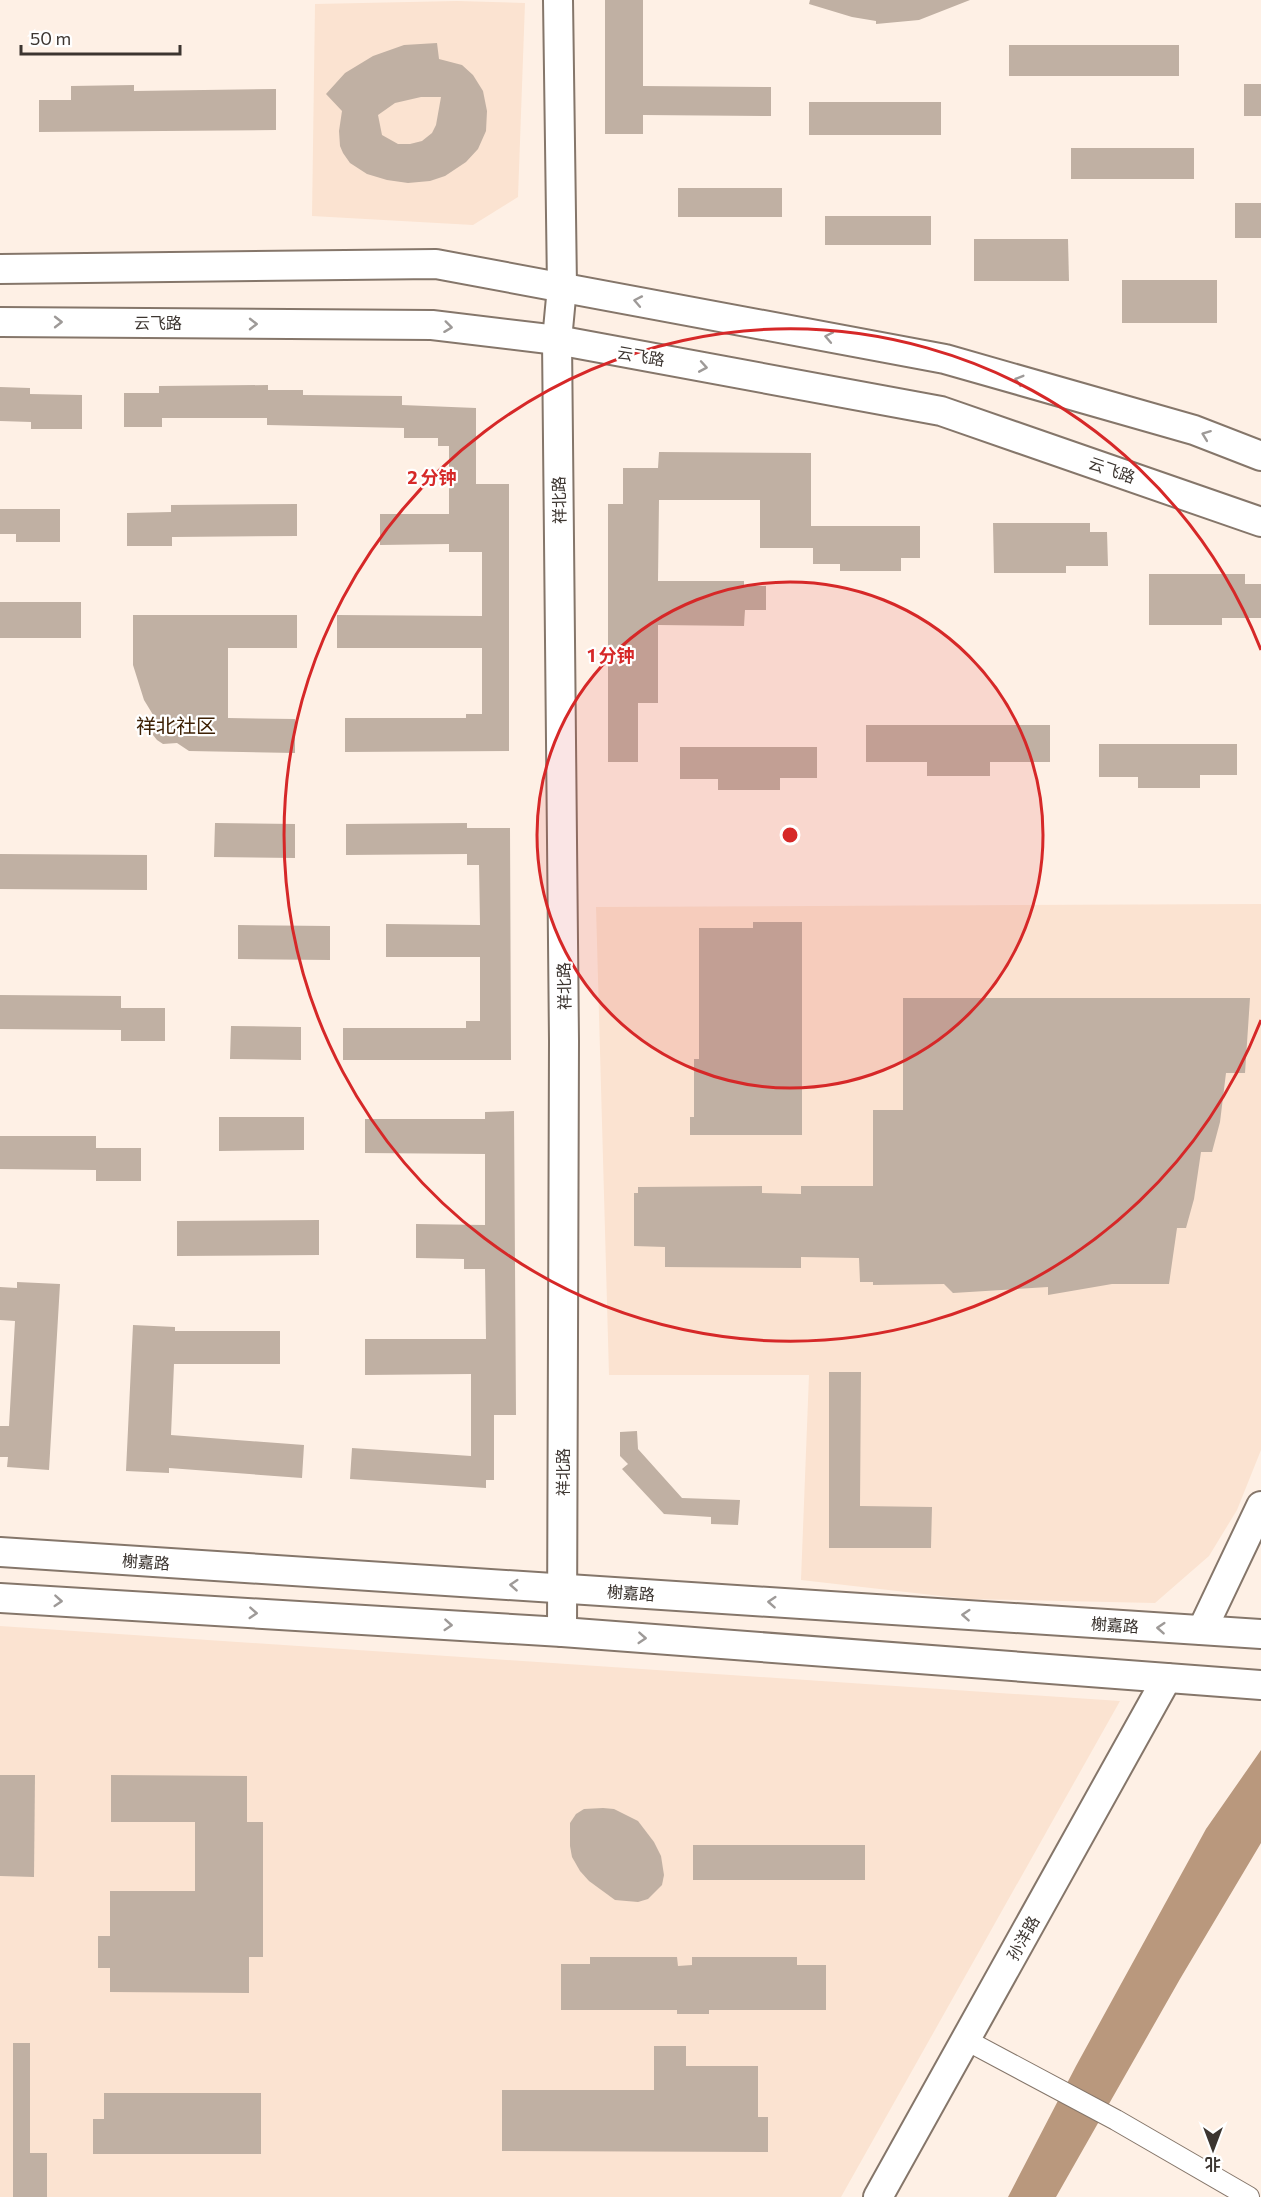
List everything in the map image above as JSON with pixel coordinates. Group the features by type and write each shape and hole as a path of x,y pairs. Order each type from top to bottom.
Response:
{"main road":[{"name":"祥北路","path":"541,0 552,285 557,340 564,1041 562,1632"},
{"name":"祥北路","path":"552,285 558,0"},
{"path":"0,269 436,264 945,359 1194,430 1261,456"},
{"name":"云飞路","path":"0,322 432,325 557,340 941,411 1261,522"},
{"path":"1202,1630 1261,1506"},
{"name":"榭嘉路","path":"0,1552 1261,1635"},
{"path":"0,1598 562,1632 1255,1684"},
{"name":"孙洋路","path":"878,2197 1167,1678"}],"street":[{"path":"966,2040 1116,2120 1249,2197"}],"shaded area":[{"path":"457,1 525,3 518,197 473,225 312,216 315,4"},
{"path":"1261,904 1261,1450 1237,1510 1209,1556 1155,1603 967,1599 801,1580 809,1375 609,1375 596,907"},
{"path":"0,1626 1120,1701 841,2197 0,2197"},
{"path":"1261,1750 1261,1843 1180,1979 1056,2197 1008,2197 1076,2066 1206,1829"}],"building":[{"path":"605,0 643,0 643,86 771,87 771,116 643,115 643,134 605,134"},
{"path":"810,0 970,0 919,20 876,24 876,21 852,17 809,4"},
{"path":"437,43 439,59 462,65 473,75 483,91 487,111 486,131 478,149 466,162 445,176 430,181 408,183 387,180 367,174 350,163 340,146 339,131 342,111 326,94 345,73 373,56 404,45","holes":["421,97 441,97 436,125 432,133 422,141 398,144 382,135 378,115 395,103"]},
{"path":"1009,45 1179,45 1179,76 1009,76"},
{"path":"1244,84 1261,84 1261,116 1244,116"},
{"path":"134,85 134,91 276,89 276,130 39,132 39,100 71,100 71,86"},
{"path":"809,102 941,102 941,135 809,135"},
{"path":"1071,148 1194,148 1194,179 1071,179"},
{"path":"678,188 782,188 782,217 678,217"},
{"path":"1235,203 1261,203 1261,238 1235,238"},
{"path":"825,216 931,216 931,245 825,245"},
{"path":"974,239 1068,239 1069,281 974,281"},
{"path":"1122,280 1217,280 1217,323 1122,323"},
{"path":"268,385 268,390 303,390 303,395 402,396 402,405 476,408 476,484 509,484 509,751 345,752 345,718 466,718 466,714 482,714 482,648 337,648 337,615 482,616 482,552 449,552 449,544 380,545 380,514 449,514 449,446 438,446 438,438 404,438 404,428 267,425 267,418 162,418 162,427 124,427 124,393 159,393 159,386"},
{"path":"0,387 30,388 30,394 82,395 82,429 31,429 31,422 0,421"},
{"path":"659,452 811,453 811,526 920,526 920,558 901,558 901,571 840,571 840,564 813,564 813,548 760,548 760,500 659,500 658,581 744,581 744,586 766,586 766,610 745,610 744,626 658,625 658,703 638,703 638,762 608,762 608,504 623,504 623,468 658,468"},
{"path":"297,504 297,536 172,537 172,546 127,546 127,513 171,512 171,505"},
{"path":"0,509 60,509 60,542 16,542 16,534 0,534"},
{"path":"993,523 1090,523 1090,532 1107,532 1108,566 1066,566 1066,573 994,573"},
{"path":"1149,574 1245,574 1245,584 1261,584 1261,618 1222,618 1222,625 1149,625"},
{"path":"0,602 81,602 81,638 0,638"},
{"path":"133,615 297,615 297,648 228,648 228,718 295,719 295,753 189,751 177,743 163,744 157,740 153,735 155,718 144,700 133,665"},
{"path":"866,725 1050,725 1050,762 990,762 990,776 927,776 927,762 866,762"},
{"path":"1099,744 1237,744 1237,775 1200,775 1200,788 1138,788 1138,777 1099,777"},
{"path":"680,747 817,747 817,778 780,778 780,790 718,790 718,779 680,779"},
{"path":"215,823 295,824 295,858 214,857"},
{"path":"467,823 467,828 510,828 511,1060 343,1060 343,1028 466,1028 466,1021 480,1021 480,957 386,957 386,924 480,925 479,865 467,865 467,854 346,855 346,824"},
{"path":"0,854 147,855 147,890 0,889"},
{"path":"753,922 802,922 802,1135 690,1135 690,1117 694,1117 694,1059 699,1059 699,928 753,928"},
{"path":"238,925 330,926 330,960 238,959"},
{"path":"0,995 121,996 121,1008 165,1008 165,1041 121,1041 121,1030 0,1029"},
{"path":"903,998 1250,998 1245,1073 1226,1073 1220,1122 1212,1152 1201,1152 1194,1199 1186,1228 1177,1228 1169,1284 1112,1284 1048,1295 1048,1287 953,1293 944,1284 873,1285 873,1282 860,1282 859,1258 801,1257 801,1268 665,1267 665,1247 634,1246 634,1193 638,1193 638,1187 762,1186 762,1193 801,1194 801,1186 873,1186 873,1110 903,1110"},
{"path":"231,1026 301,1027 301,1060 230,1059"},
{"path":"514,1111 516,1415 494,1415 494,1480 486,1480 486,1488 350,1479 352,1448 471,1456 471,1374 365,1375 365,1339 486,1339 485,1269 464,1269 464,1259 416,1258 416,1224 485,1225 485,1154 365,1153 365,1119 485,1119 485,1112"},
{"path":"219,1117 304,1117 304,1150 219,1151"},
{"path":"0,1136 96,1136 96,1148 141,1148 141,1181 96,1181 96,1170 0,1169"},
{"path":"319,1220 319,1255 177,1256 177,1221"},
{"path":"17,1282 60,1284 49,1470 7,1467 8,1457 0,1457 0,1426 9,1426 15,1321 0,1320 0,1287 17,1288"},
{"path":"133,1325 175,1327 175,1331 280,1331 280,1364 174,1364 171,1435 304,1445 302,1478 169,1468 169,1473 126,1471"},
{"path":"829,1372 861,1372 860,1506 932,1507 931,1548 829,1548"},
{"path":"637,1431 638,1449 682,1498 740,1500 738,1525 711,1524 711,1517 664,1514 622,1469 628,1464 620,1456 620,1432"},
{"path":"0,1775 35,1775 34,1877 0,1876"},
{"path":"111,1775 247,1776 247,1822 263,1822 263,1957 249,1957 249,1993 110,1992 110,1968 98,1968 98,1936 110,1936 110,1891 195,1891 195,1822 111,1822"},
{"path":"584,1809 614,1809 638,1821 654,1842 661,1856 664,1875 662,1885 648,1899 638,1902 615,1900 589,1881 572,1857 570,1823 576,1814"},
{"path":"693,1845 865,1845 865,1880 693,1880"},
{"path":"590,1957 677,1957 678,1966 692,1965 692,1957 797,1957 797,1965 826,1965 826,2010 709,2010 709,2014 677,2014 677,2010 561,2010 561,1964 590,1964"},
{"path":"13,2043 30,2043 30,2153 47,2153 47,2197 13,2197"},
{"path":"654,2046 686,2046 686,2066 758,2066 758,2117 768,2117 768,2152 502,2151 502,2090 654,2090"},
{"path":"104,2093 261,2093 261,2154 93,2154 93,2119 104,2119"}],"district":[{"name":"祥北社区","path":"176,726"}]}
